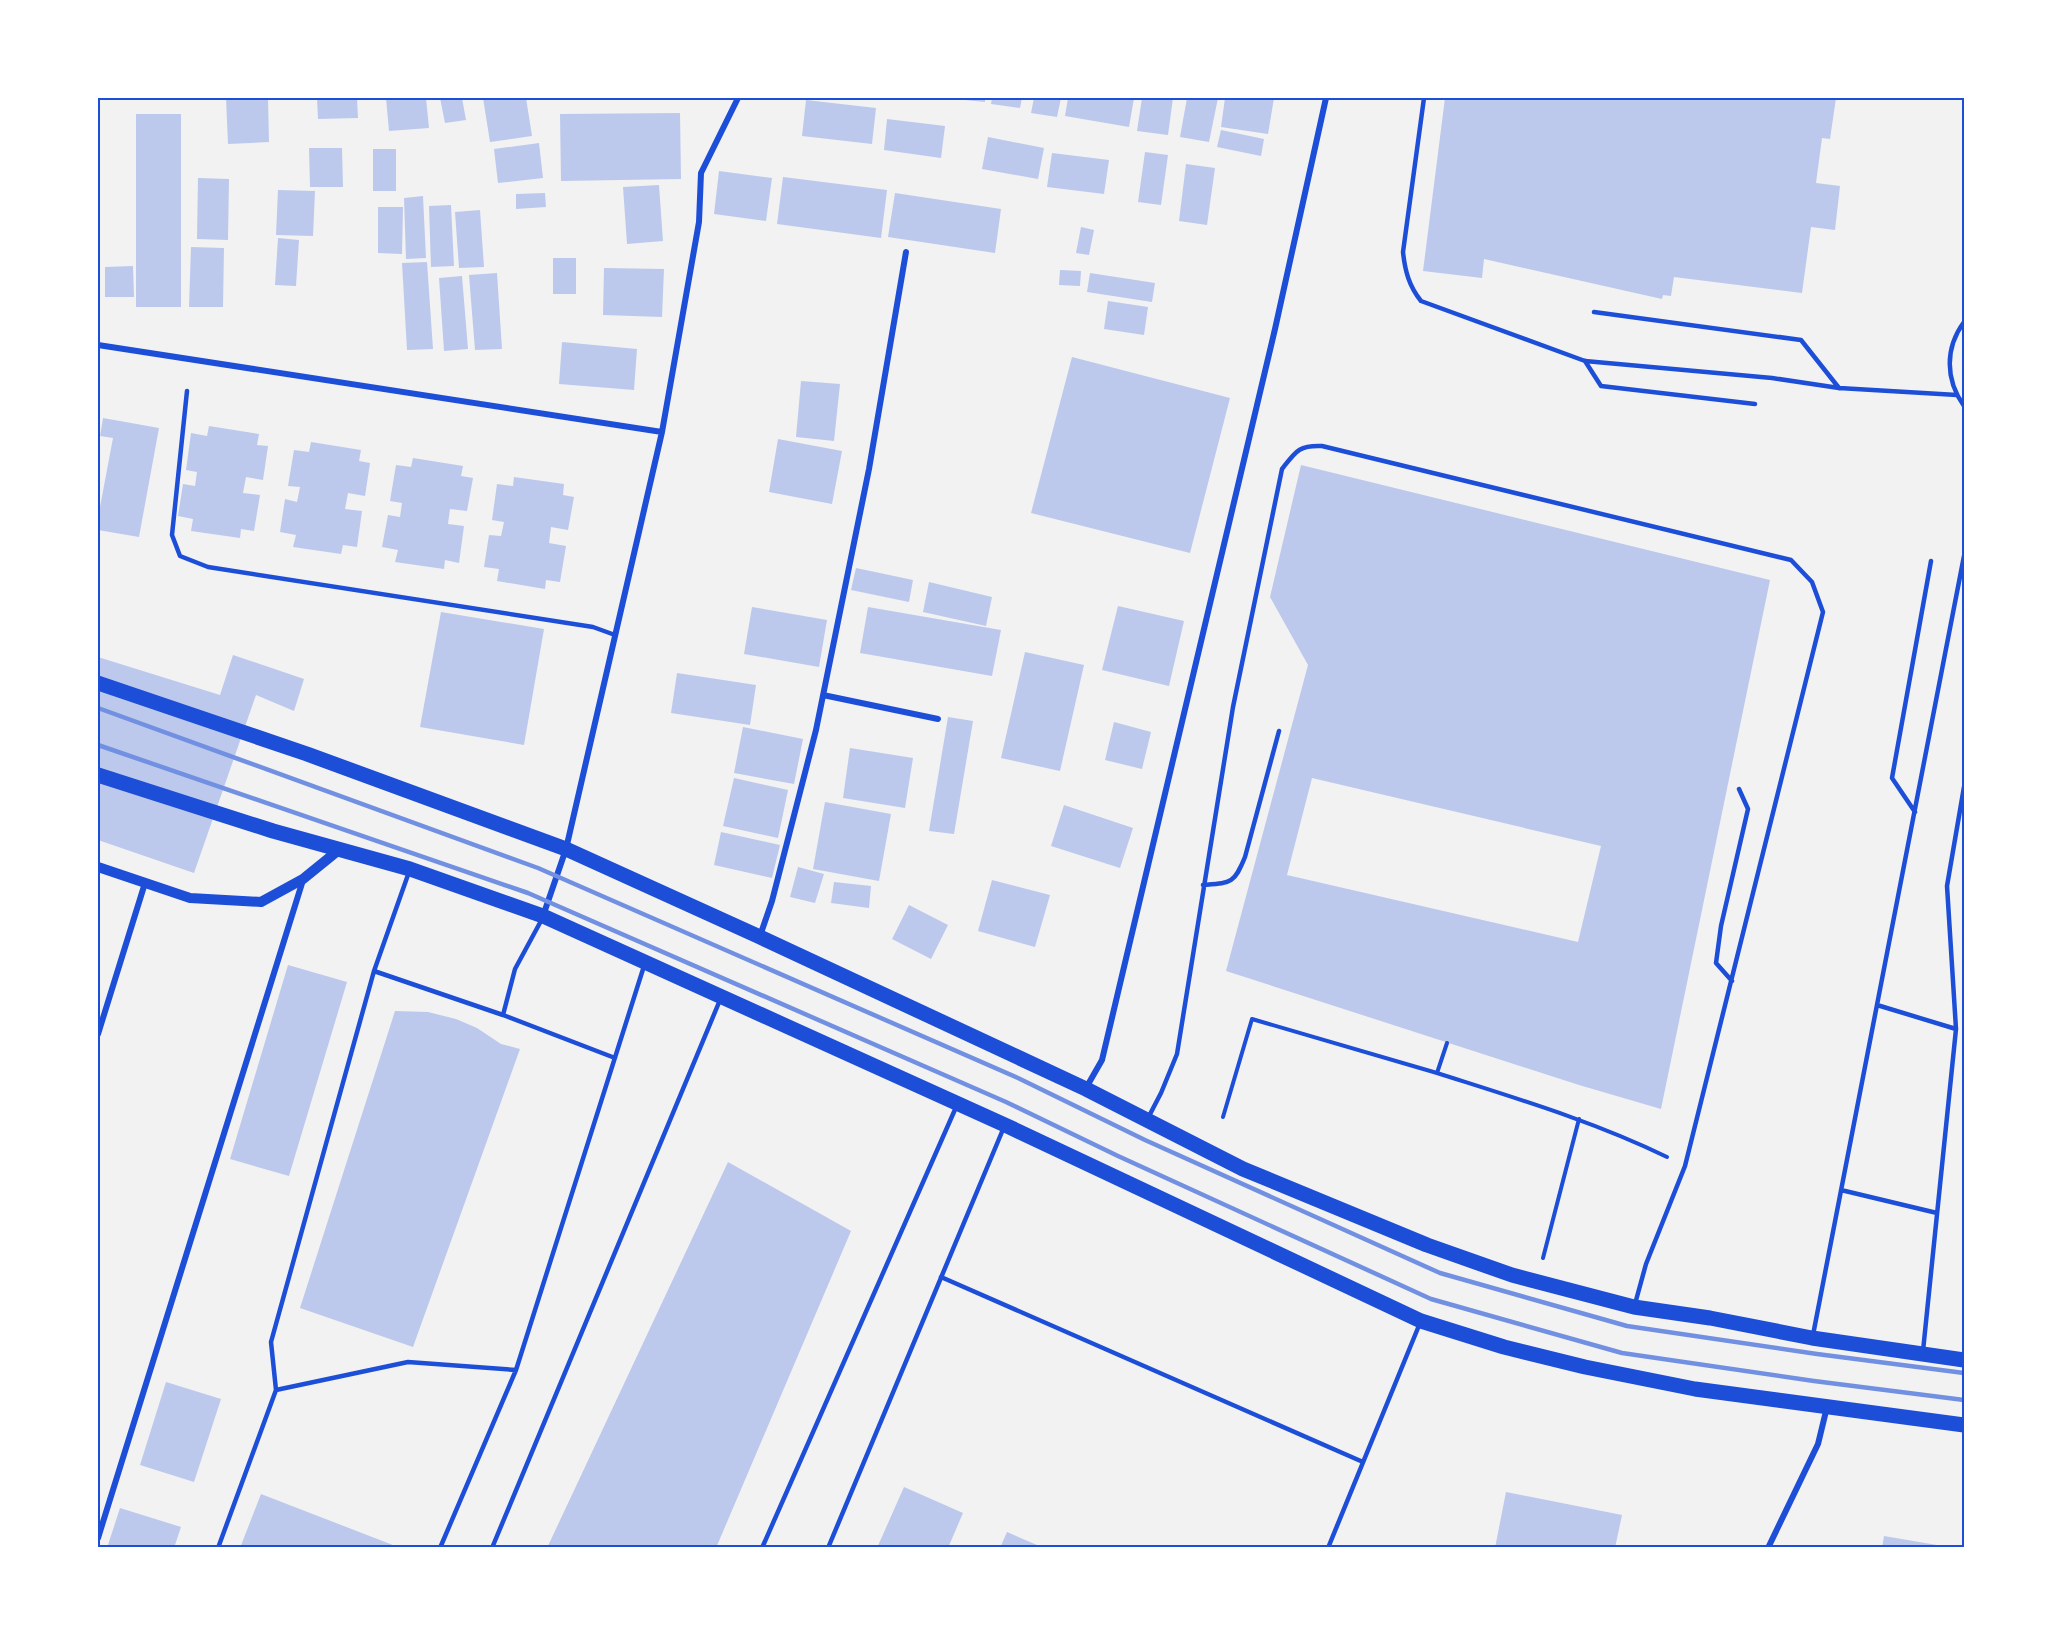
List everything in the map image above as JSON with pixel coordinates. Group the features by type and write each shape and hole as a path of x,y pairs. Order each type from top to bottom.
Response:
{"main road":[{"path":"98,683 318,758 566,849 1086,1089 1243,1169 1427,1245 1512,1275 1634,1307 1710,1318 1812,1338 1965,1360"},
{"path":"98,775 273,831 410,869 543,916 1005,1125 1421,1321 1504,1347 1585,1367 1695,1389 1965,1425"}],"street":[{"path":"543,916 566,849 662,432 699,222 701,173 738,98"},
{"path":"1086,1089 1102,1060 1105,1049 1275,329 1326,98"},
{"path":"760,937 778,878 823,695 869,469 906,252"},
{"path":"98,345 662,432"},
{"path":"823,695 938,719"},
{"path":"98,867 190,898 261,902 303,879 340,849"},
{"path":"98,1538 303,879"},
{"path":"98,1034 145,883"},
{"path":"1768,1548 1818,1444 1827,1406"}],"lane":[{"path":"1424,98 1403,252 1404,268 1420,301 1585,361 1772,378 1839,388 1957,395"},
{"path":"1594,312 1800,340 1839,388"},
{"path":"1965,322 1957,332 1951,349 1949,367 1957,395 1965,406"},
{"path":"1585,361 1601,386 1755,404"},
{"path":"187,391 172,535 180,556 207,567 593,627 615,635"},
{"path":"1146,1121 1161,1093 1177,1054 1233,708 1282,469 1294,453 1308,446 1322,446 1791,560 1812,582 1823,612 1685,1166 1646,1264 1634,1307"},
{"path":"1812,1338 1965,556"},
{"path":"1915,812 1892,778 1931,561"},
{"path":"1203,885 1228,883 1239,873 1279,730"},
{"path":"1922,1354 1956,1029 1947,886 1965,788"},
{"path":"1732,981 1716,963 1721,926 1748,809 1739,789"},
{"path":"1959,817 1965,811"},
{"path":"218,1548 276,1390 271,1342 374,971 410,869"},
{"path":"503,1015 515,969 543,916"},
{"path":"440,1548 516,1370 645,963"},
{"path":"374,971 503,1015 615,1058"},
{"path":"492,1548 721,997"},
{"path":"1877,1005 1956,1029"},
{"path":"762,1548 957,1104"},
{"path":"828,1548 1005,1125"},
{"path":"1841,1190 1937,1213"},
{"path":"941,1277 1363,1462"},
{"path":"1328,1548 1421,1321"},
{"path":"276,1390 408,1362 516,1370"}],"path":[{"path":"1223,1117 1252,1018 1437,1072 1579,1119 1685,1166"},
{"path":"1437,1072 1447,1043"},
{"path":"1538,1282 1550,1226 1579,1119"}],"building":[{"path":"226,98 268,98 269,142 228,144"},
{"path":"317,98 357,98 358,118 318,119"},
{"path":"386,98 426,98 429,128 389,131"},
{"path":"440,98 462,98 466,120 445,123"},
{"path":"483,98 526,98 532,136 490,142"},
{"path":"985,98 985,102 955,99"},
{"path":"992,98 1022,98 1020,108 991,104"},
{"path":"1034,98 1061,98 1057,117 1031,113"},
{"path":"1068,98 1134,98 1129,127 1065,116"},
{"path":"1142,98 1173,98 1168,135 1137,131"},
{"path":"1187,98 1218,98 1209,142 1180,137"},
{"path":"1225,98 1274,98 1268,134 1221,127"},
{"path":"1445,98 1836,98 1830,139 1822,138 1816,183 1840,186 1835,230 1811,227 1802,293 1674,277 1671,296 1663,295 1662,299 1484,259 1482,278 1423,271"},
{"path":"806,100 876,108 872,144 802,136"},
{"path":"680,113 681,179 561,181 560,114"},
{"path":"136,114 181,114 181,307 136,307"},
{"path":"887,119 945,126 941,158 884,150"},
{"path":"1221,130 1264,139 1261,156 1217,147"},
{"path":"988,137 1044,148 1038,179 982,169"},
{"path":"539,143 543,178 498,183 494,149"},
{"path":"309,148 342,148 343,187 310,187"},
{"path":"373,149 396,149 396,191 373,191"},
{"path":"1145,152 1168,155 1161,205 1138,202"},
{"path":"1052,153 1109,160 1104,194 1047,187"},
{"path":"1186,164 1215,168 1207,225 1179,221"},
{"path":"719,171 772,178 766,221 714,214"},
{"path":"783,177 887,190 881,238 777,224"},
{"path":"198,178 229,179 228,240 197,239"},
{"path":"659,185 663,241 627,244 623,187"},
{"path":"278,190 315,191 313,236 276,235"},
{"path":"545,193 546,207 516,209 516,194"},
{"path":"895,193 1001,209 995,253 888,237"},
{"path":"423,196 426,258 406,259 404,198"},
{"path":"451,205 454,266 431,267 429,206"},
{"path":"378,207 403,207 402,254 378,253"},
{"path":"480,210 484,267 459,268 455,212"},
{"path":"1081,227 1094,230 1089,255 1076,253"},
{"path":"278,238 299,240 296,286 275,285"},
{"path":"191,247 224,248 223,307 189,307"},
{"path":"553,258 576,258 576,294 553,294"},
{"path":"427,262 433,349 407,350 402,263"},
{"path":"133,266 134,297 105,297 105,267"},
{"path":"604,268 664,269 662,317 603,315"},
{"path":"1060,270 1081,271 1080,286 1059,285"},
{"path":"497,273 502,349 475,350 469,275"},
{"path":"1090,273 1155,283 1152,302 1087,292"},
{"path":"462,276 468,349 444,351 439,278"},
{"path":"1108,301 1148,307 1144,335 1104,329"},
{"path":"562,342 637,349 634,390 559,384"},
{"path":"1072,357 1230,398 1190,553 1031,513"},
{"path":"801,381 840,384 834,441 796,437"},
{"path":"103,418 159,428 139,537 98,530 98,506 100,507 113,438 100,436"},
{"path":"209,426 259,434 257,445 268,446 263,480 246,477 243,493 260,495 254,531 241,529 240,538 191,531 193,519 178,516 183,484 195,486 197,472 186,470 191,433 207,436"},
{"path":"778,439 842,451 832,504 769,492"},
{"path":"311,442 361,450 359,461 370,463 365,496 348,493 345,509 362,511 357,547 343,545 341,554 293,547 296,535 280,532 285,499 297,502 300,487 288,486 294,450 309,452"},
{"path":"413,458 463,466 461,476 473,478 467,511 450,509 448,524 464,526 459,563 445,560 444,569 395,562 398,550 382,547 388,515 400,517 402,503 390,501 396,465 411,467"},
{"path":"1301,465 1770,580 1661,1109 1579,1085 1226,971 1308,665 1270,597","holes":["1312,778 1601,846 1578,942 1287,875"]},
{"path":"514,477 564,484 563,495 574,497 568,530 551,527 549,543 566,546 560,582 546,580 545,589 497,581 499,569 484,567 489,535 501,536 504,522 492,520 497,484 513,486"},
{"path":"856,568 913,580 909,602 851,590"},
{"path":"929,582 992,597 986,626 923,612"},
{"path":"1118,606 1184,621 1169,686 1102,670"},
{"path":"752,607 827,620 819,667 744,654"},
{"path":"868,607 1001,630 992,676 860,653"},
{"path":"441,612 544,629 524,745 420,727"},
{"path":"1025,652 1084,665 1060,771 1001,758"},
{"path":"233,655 304,679 294,711 256,695 194,873 98,840 98,657 220,695"},
{"path":"677,673 756,685 750,725 671,713"},
{"path":"948,717 973,721 954,834 929,831"},
{"path":"1114,722 1151,732 1142,769 1105,760"},
{"path":"743,727 803,739 794,784 734,773"},
{"path":"850,748 913,758 905,808 843,798"},
{"path":"734,778 788,790 778,838 723,826"},
{"path":"825,802 891,814 879,881 813,869"},
{"path":"1064,805 1133,828 1120,868 1051,846"},
{"path":"721,832 780,845 772,878 714,865"},
{"path":"798,867 824,874 815,903 790,897"},
{"path":"992,880 1050,895 1035,947 978,931"},
{"path":"834,882 871,886 869,908 831,903"},
{"path":"909,905 948,925 931,959 892,939"},
{"path":"288,965 347,982 289,1176 230,1159"},
{"path":"395,1011 428,1012 456,1019 477,1028 501,1044 520,1049 413,1347 300,1308"},
{"path":"728,1162 851,1231 716,1548 547,1548"},
{"path":"166,1382 221,1399 194,1482 140,1465"},
{"path":"904,1487 963,1513 948,1548 877,1548"},
{"path":"1506,1492 1622,1515 1615,1548 1495,1548"},
{"path":"261,1494 398,1547 398,1548 240,1548"},
{"path":"120,1508 181,1527 174,1548 107,1548"},
{"path":"1007,1532 1044,1548 1000,1548"},
{"path":"1884,1536 1937,1545 1937,1548 1882,1548"}],"railway":[{"path":"98,708 538,868 1018,1078 1145,1140 1440,1273 1627,1326 1964,1373"},
{"path":"98,745 528,893 1006,1102 1118,1156 1431,1299 1622,1353 1964,1400"}]}
